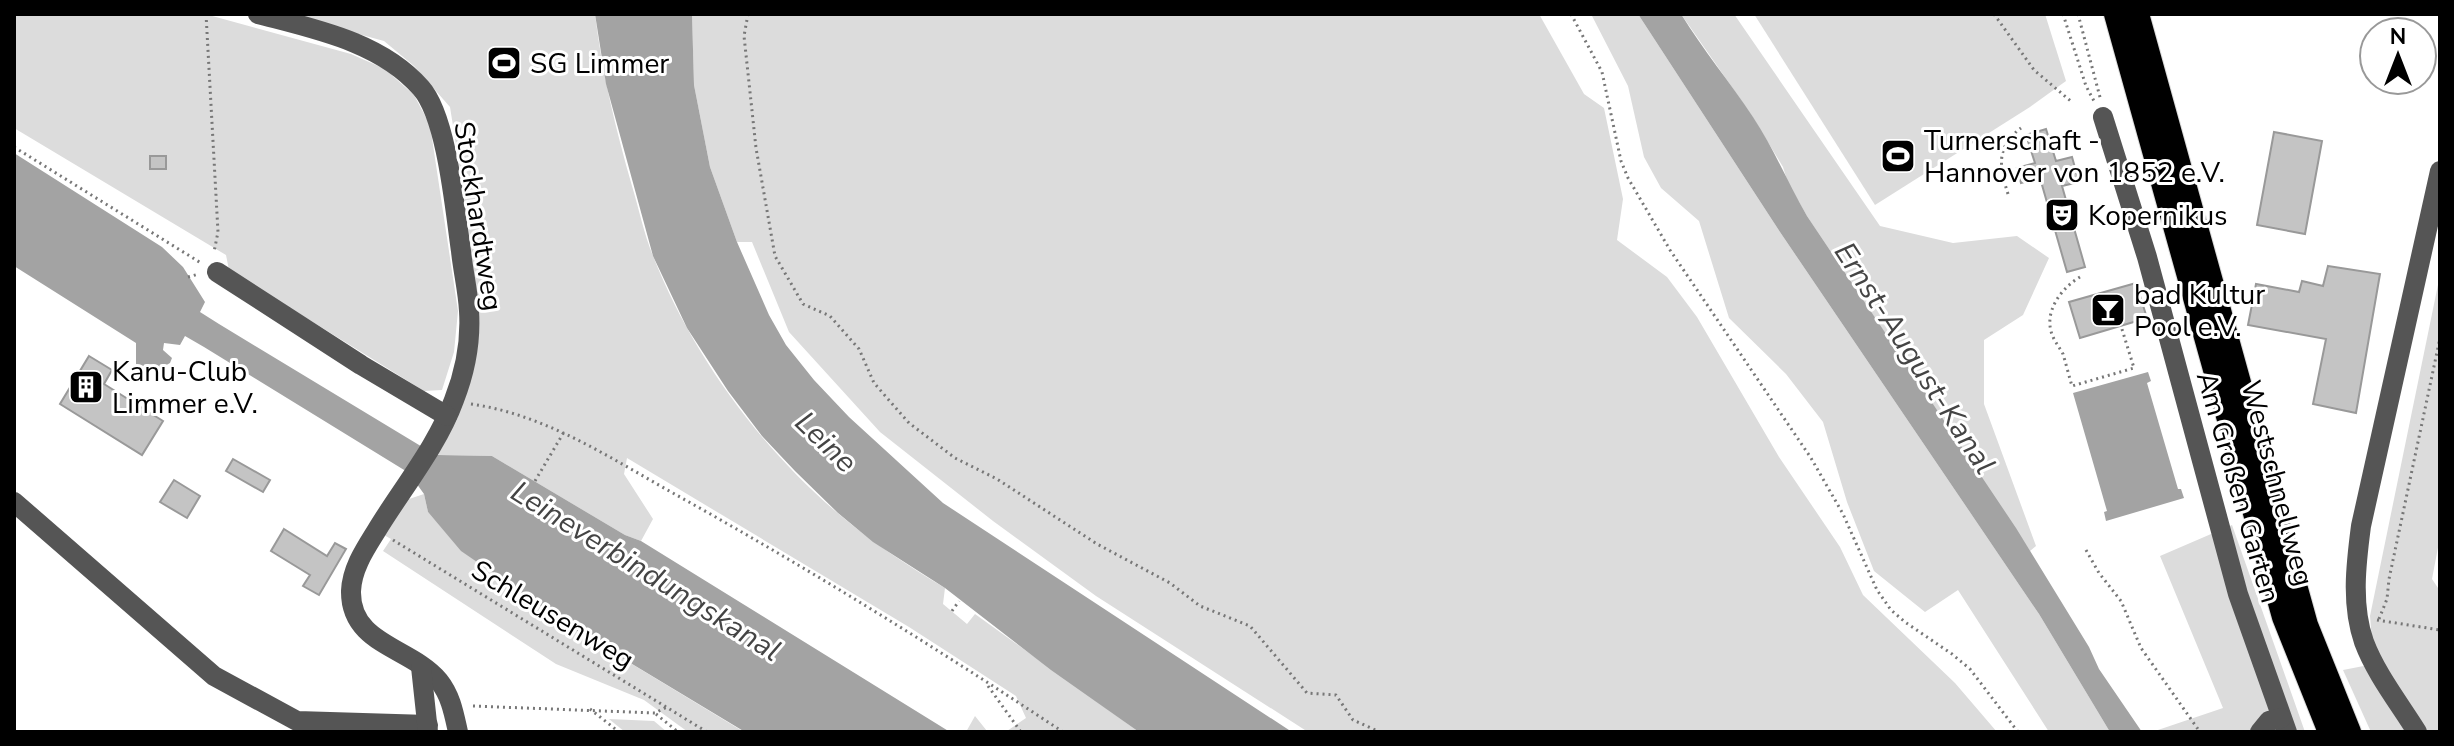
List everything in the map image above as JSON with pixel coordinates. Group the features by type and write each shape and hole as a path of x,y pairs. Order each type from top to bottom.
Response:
{"highway":[{"name":"Westschnellweg","path":"2116,14 2284,617 2330,732"},
{"name":"Westschnellweg","path":"2137,14 2306,625 2349,732"}],"street":[{"name":"Stockhardtweg","path":"258,14 357,43 389,59 423,89 440,128 469,311 467,353 450,408 437,435 358,563 351,590 355,618 372,637 439,681 453,707"},
{"name":"Am Großen Garten","path":"2103,117 2143,244 2238,594 2284,725"},
{"path":"2417,732 2378,672 2364,642 2369,620 2356,564 2361,526 2440,171"},
{"path":"212,270 361,365 450,408"},
{"path":"14,502 214,676 297,721 428,729 421,667"},
{"path":"453,707 458,732"},
{"path":"2260,732 2269,721 2284,725"}],"path":[{"path":"14,147 212,270 218,232 206,14"},
{"path":"748,14 744,36 756,148 775,256 803,304 830,316 859,349 874,383 900,413 955,458 997,479 1097,544 1170,583 1200,606 1250,626 1307,693 1336,695 1353,720 1380,732"},
{"path":"1571,14 1602,72 1621,161 1628,178 1670,250 1811,458 1843,514 1877,590 1891,610 1905,622 1970,669 2018,732"},
{"path":"1994,14 2034,70 2073,103"},
{"path":"2063,14 2086,86 2103,117"},
{"path":"2078,14 2101,96 2103,117"},
{"path":"2008,194 2002,153 2007,138 2021,128"},
{"path":"2080,277 2069,283 2057,299 2049,321 2072,386 2134,368 2121,326"},
{"path":"2369,620 2387,599 2440,338"},
{"path":"450,408 491,407 523,415 564,432 846,594 1063,732"},
{"path":"535,481 564,432"},
{"name":"Schleusenweg","path":"377,531 707,732"},
{"path":"2086,550 2121,601 2141,648 2200,732"},
{"path":"952,611 959,601"},
{"path":"2369,620 2440,630"},
{"path":"987,685 1021,732"},
{"path":"453,707 484,705 655,713 667,707"},
{"path":"590,709 619,732"},
{"path":"655,713 678,732"}],"shaded area":[{"path":"14,14 205,14 351,54 385,69 414,95 430,125 458,311 454,352 442,390 424,391 229,270 226,255 14,128"},
{"path":"285,14 595,14 615,123 650,248 687,328 731,397 782,460 811,489 865,535 945,588 943,604 967,624 975,614 1139,732 966,732 975,716 987,731 1007,731 1026,718 1016,696 909,627 627,458 624,474 653,519 641,541 625,535 492,456 438,455 459,413 474,282 468,220 450,107 414,66 384,41"},
{"path":"692,14 1539,14 1584,94 1604,108 1623,199 1617,240 1667,277 1697,317 1779,457 1840,547 1863,595 1955,683 1997,732 1308,732 1096,596 993,521 880,432 789,332 752,242 737,242 710,167 694,85"},
{"path":"1591,14 1638,14 1780,232 2039,614 2110,732 2049,732 1958,590 1925,612 1874,571 1847,502 1823,422 1786,374 1729,318 1699,221 1661,188 1644,157 1628,86"},
{"path":"1681,14 1734,14 1880,226 1953,243 2017,236 2049,258 2023,315 1984,340 1984,404 2036,546 2030,551 1807,216 1788,183 1783,167 1752,116"},
{"name":"Turnerschaft - Hannover von 1852 e.V.","path":"1754,14 2045,14 2066,81 1875,205"},
{"path":"2440,275 2440,537 2432,579 2440,591 2440,732 2371,732 2343,670 2379,663 2372,640 2370,616"},
{"path":"424,494 428,512 462,551 574,629 744,732 688,732 644,700 556,664 383,551 391,539 377,531 394,504"},
{"path":"2232,525 2305,732 2152,732 2223,708 2160,556"},
{"path":"609,719 654,721 667,732 625,732"}],"water":[{"name":"Leine","path":"595,14 692,14 694,85 710,167 737,242 769,315 786,345 849,417 943,503 1292,732 1139,732 1051,670 945,588 873,542 795,471 762,436 728,391 687,328 653,256 606,84"},
{"path":"1638,14 1681,14 1768,141 1807,216 2016,528 2089,647 2099,669 2142,732 2110,732 2039,614 1780,232"},
{"name":"Leineverbindungskanal","path":"14,153 162,247 183,267 205,302 200,312 219,324 438,455 492,456 625,535 641,541 950,732 745,732 574,629 461,551 428,512 424,494 409,473 204,347 185,336 180,345 164,343 163,350 172,358 170,363 161,368 136,365 136,343 14,266"},
{"path":"2148,372 2151,381 2147,383 2178,489 2181,489 2184,498 2106,521 2104,512 2107,511 2073,393"}],"building":[{"path":"2046,129 2056,161 2072,157 2079,182 2062,186 2085,267 2067,272 2040,178 2021,183 2017,168 2035,163 2026,135"},
{"path":"2274,132 2322,141 2305,234 2257,225"},
{"path":"150,156 166,156 166,169 150,169"},
{"path":"2328,266 2380,274 2356,413 2313,404 2326,339 2248,325 2256,284 2299,292 2302,281 2323,286"},
{"name":"bad Kultur Pool e.V.","path":"2136,283 2147,318 2080,338 2069,302"},
{"path":"89,356 112,370 104,384 163,421 142,455 60,404"},
{"path":"233,459 270,480 263,492 226,471"},
{"path":"174,480 200,496 187,518 160,502"},
{"path":"284,529 327,556 335,543 346,549 319,595 303,586 310,575 271,551"}],"place":[{"name":"SG Limmer","path":"504,63"},
{"name":"Turnerschaft - Hannover von 1852 e.V.","path":"1898,156"},
{"name":"Kopernikus","path":"2062,215"},
{"name":"bad Kultur Pool e.V.","path":"2108,310"},
{"name":"Kanu-Club Limmer e.V.","path":"86,387"}],"water label":[{"name":"Ernst-August-Kanal","path":"1915,358"}]}
